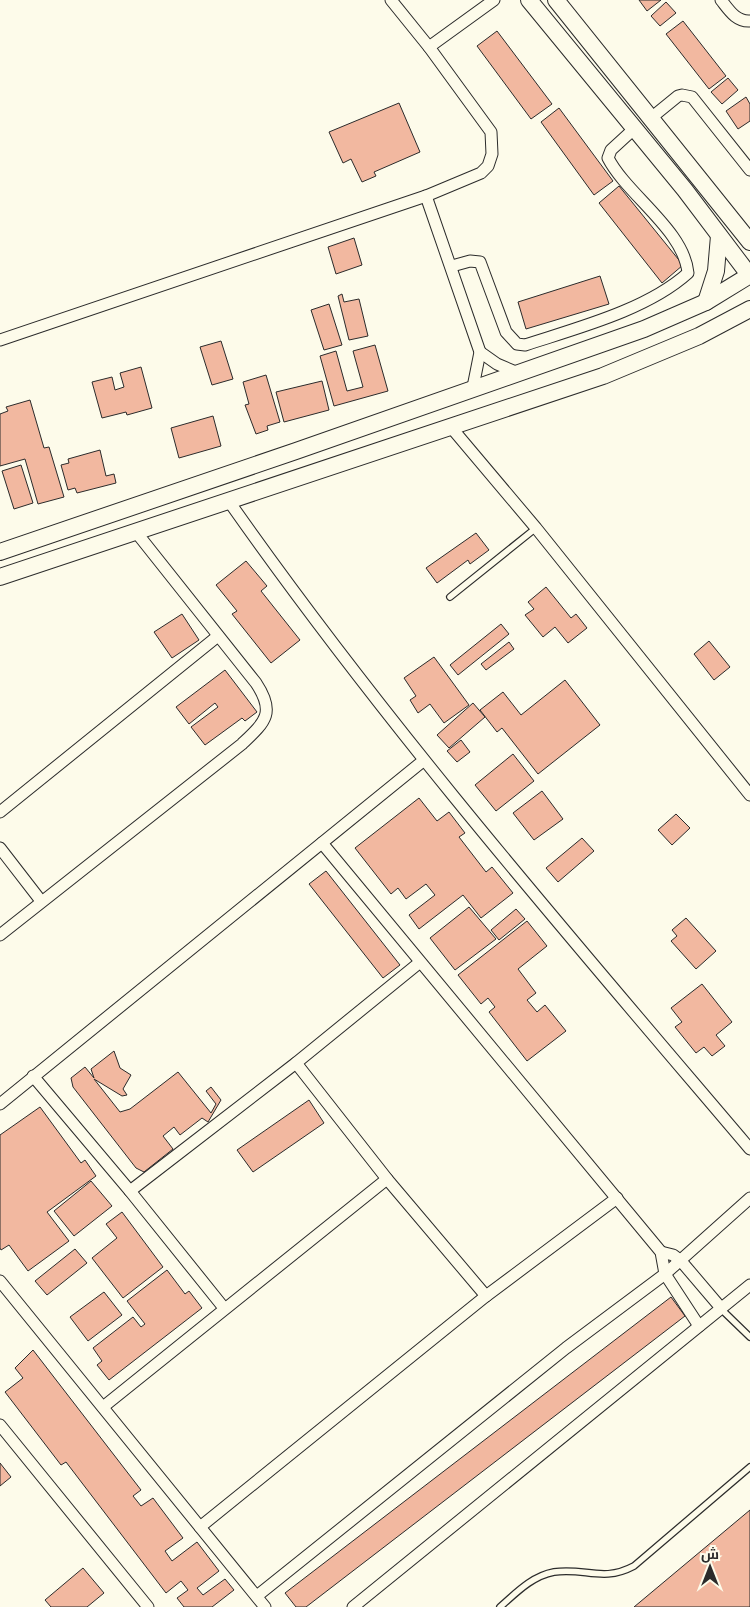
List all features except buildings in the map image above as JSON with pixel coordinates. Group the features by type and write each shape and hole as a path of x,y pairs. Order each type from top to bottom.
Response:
{"street":[{"path":"0,340 426,196 481,173 488,166 492,154 491,132 429,47 391,0"},
{"path":"429,47 494,0"},
{"path":"21,570 3,550 407,413 473,387 644,329 706,302 750,275 635,128 529,0"},
{"path":"556,0 748,239"},
{"path":"721,0 734,16 744,22 750,21"},
{"path":"651,118 678,96 682,94 692,97 750,170"},
{"path":"452,266 470,261 480,262 506,332 516,344 525,345 619,313 675,285 688,274 687,260 660,220 608,158 610,150 635,128"},
{"path":"426,196 452,266 480,352 473,387"},
{"path":"706,302 716,271 719,236"},
{"path":"0,577 612,372 699,336 750,309"},
{"path":"480,352 497,364 518,373"},
{"path":"450,426 536,528 750,795"},
{"path":"228,500 286,583 424,761 750,1149"},
{"path":"0,936 41,901 242,744 264,723 267,706 265,696 136,532"},
{"path":"0,812 218,636"},
{"path":"0,1104 424,761"},
{"path":"322,843 419,963 661,1252 665,1274 699,1326"},
{"path":"0,848 41,901"},
{"path":"130,1191 296,1063 419,963"},
{"path":"296,1063 486,1296"},
{"path":"33,1076 130,1191 224,1308"},
{"path":"103,1407 388,1178"},
{"path":"200,1527 486,1296 617,1198"},
{"path":"0,1281 264,1604 558,1354 681,1261 750,1198"},
{"path":"661,1252 673,1255 681,1261 721,1308"},
{"path":"353,1607 750,1285"},
{"path":"0,1425 148,1607"}],"lane":[{"path":"450,597 536,528"},
{"path":"721,1308 750,1337"},
{"path":"500,1607 531,1580 554,1572 601,1575 620,1574 634,1566 750,1467"}]}
